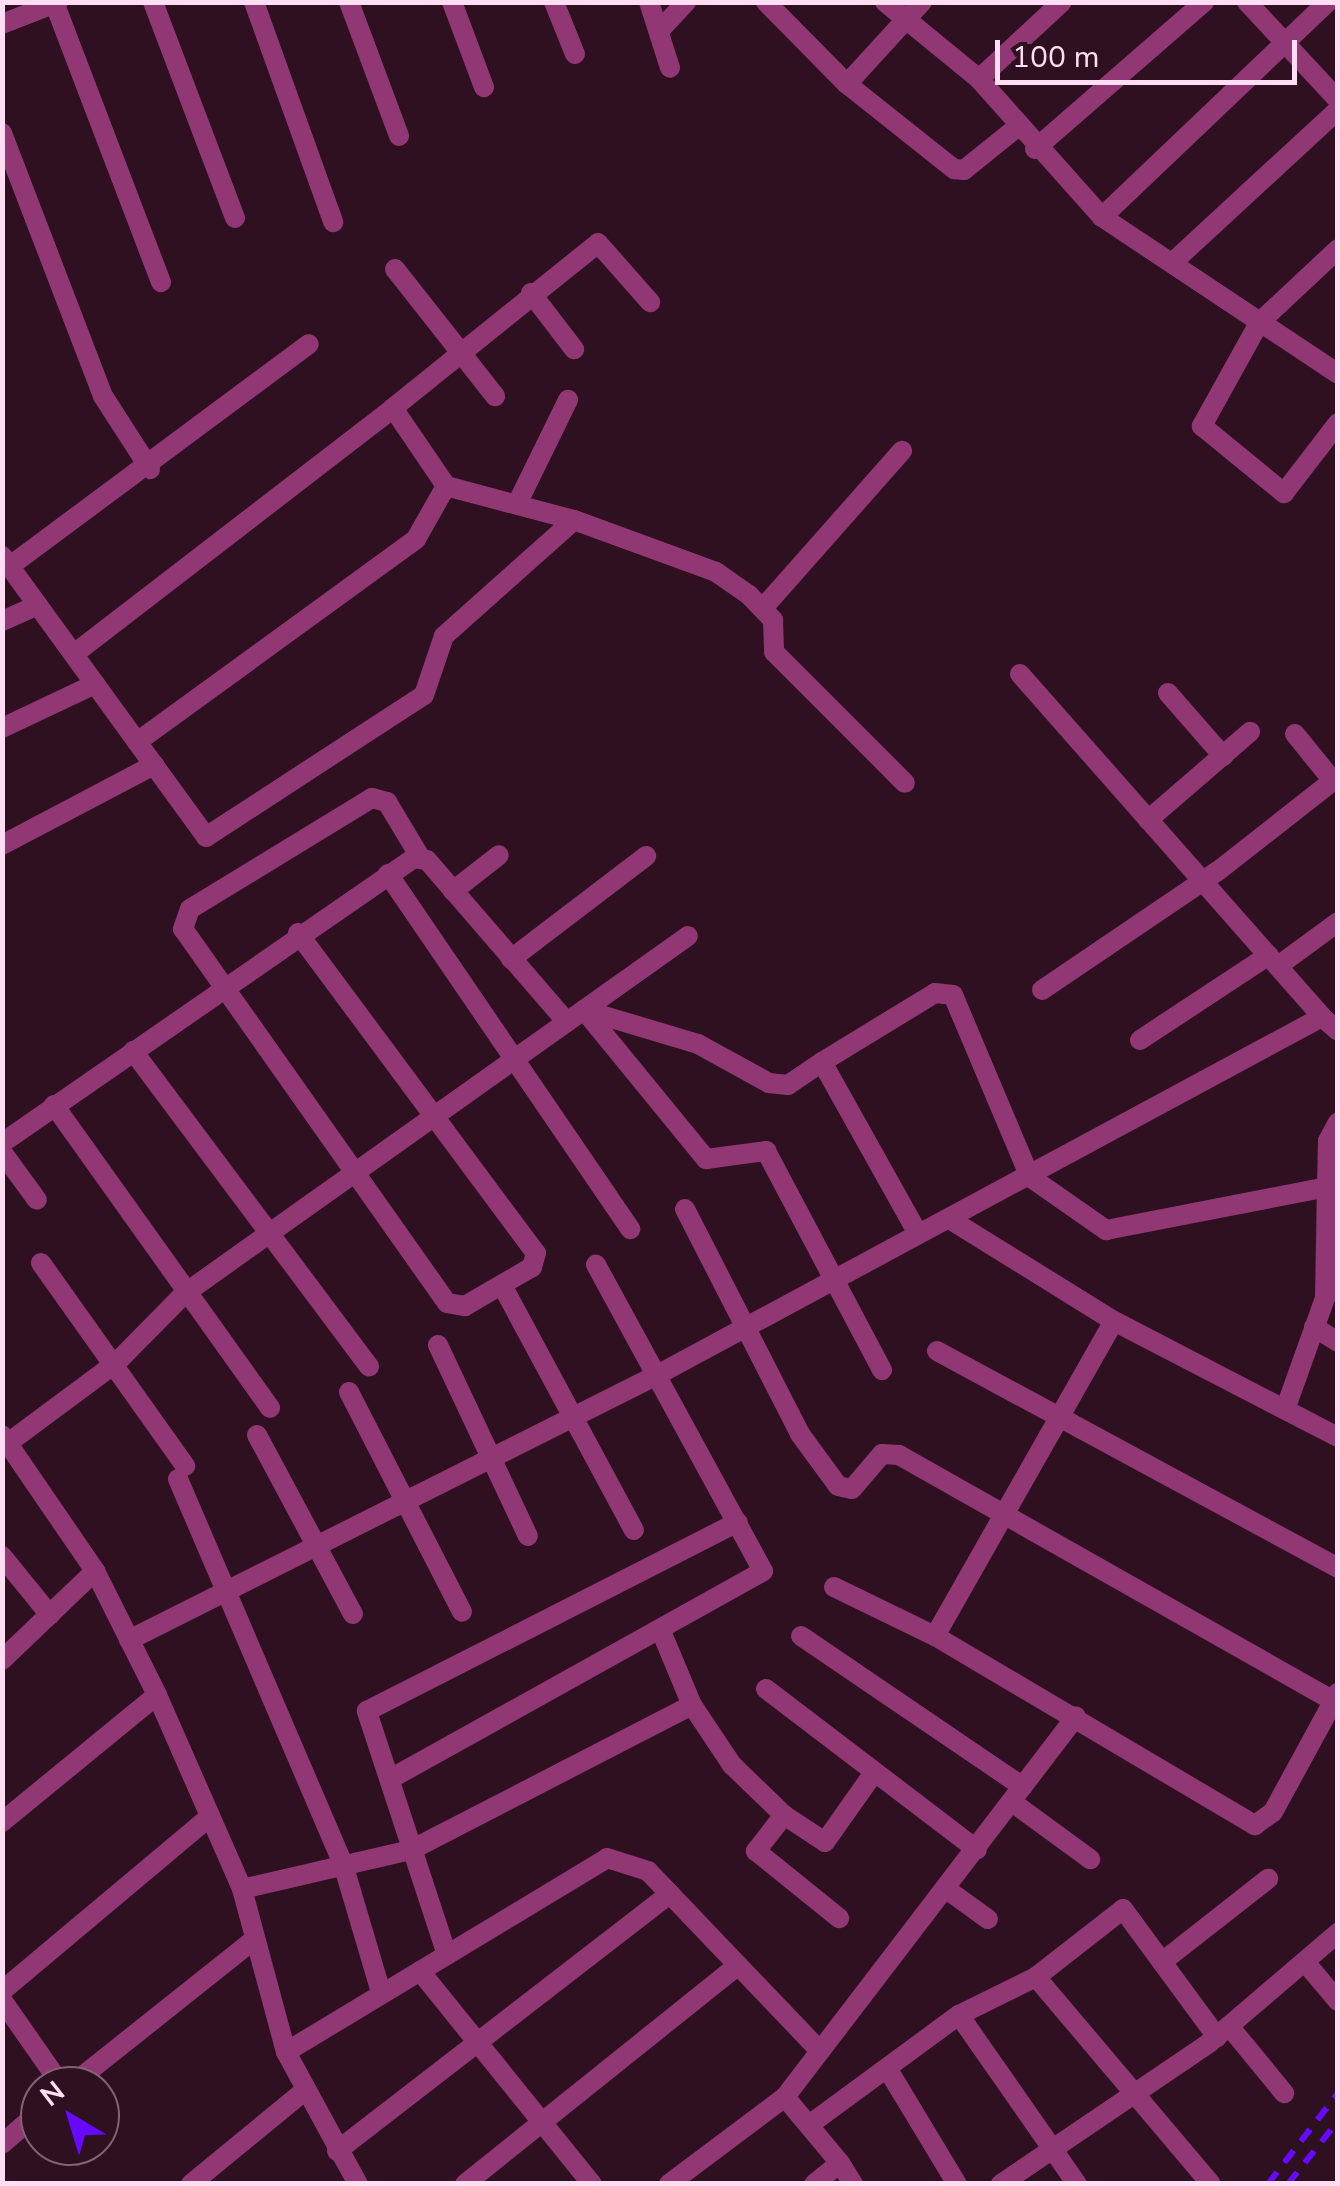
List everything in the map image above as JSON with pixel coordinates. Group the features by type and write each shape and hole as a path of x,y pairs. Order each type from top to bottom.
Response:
{"street":[{"path":"154,2 235,218"},
{"path":"254,2 333,222"},
{"path":"349,2 399,136"},
{"path":"452,2 484,88"},
{"path":"554,2 574,54"},
{"path":"649,2 670,68"},
{"path":"660,30 686,2"},
{"path":"766,2 847,84 954,169 964,170 1016,128"},
{"path":"885,2 915,10 979,79 1016,128 1102,217 1338,374"},
{"path":"979,79 1062,2"},
{"path":"1035,149 1204,2"},
{"path":"1246,2 1338,100"},
{"path":"1102,217 1328,2"},
{"path":"2,24 55,3 161,282"},
{"path":"847,84 915,10"},
{"path":"1172,263 1338,110"},
{"path":"2,133 103,396 150,469"},
{"path":"74,654 393,408 531,293 598,243 650,302"},
{"path":"1338,248 1259,323 1204,412 1210,436 1290,493 1338,423"},
{"path":"395,269 496,396"},
{"path":"531,293 574,349"},
{"path":"309,344 150,469 6,561 206,836 424,695 444,636 574,520"},
{"path":"517,504 568,400"},
{"path":"393,408 446,486 574,520 716,572 763,608 776,632 769,642 774,652 904,783"},
{"path":"763,608 902,451"},
{"path":"137,742 416,539 446,486"},
{"path":"2,621 38,605"},
{"path":"129,1640 658,1374 746,1322 1330,1024 1199,884 1020,674"},
{"path":"2,728 96,684"},
{"path":"1168,693 1222,756"},
{"path":"1148,820 1250,732"},
{"path":"1042,990 1199,884 1335,779 1295,734"},
{"path":"2,845 154,765"},
{"path":"298,933 430,1118 536,1253 536,1263 503,1286 452,1308 220,989 183,929 190,909 372,798 387,802 420,857 511,959 575,1016 706,1158 766,1151 829,1282 882,1370"},
{"path":"452,891 499,854"},
{"path":"511,959 646,856"},
{"path":"2,1143 298,933 420,857"},
{"path":"388,874 630,1229"},
{"path":"1140,1040 1338,922"},
{"path":"358,2184 304,2092 286,2052 242,1890 156,1695 95,1572 7,1449 117,1362 184,1294 688,936"},
{"path":"575,1016 698,1044 769,1084 788,1085 935,993 953,995 1030,1177 1106,1230 1332,1177"},
{"path":"133,1051 369,1366"},
{"path":"822,1062 918,1234"},
{"path":"54,1105 184,1294 270,1408"},
{"path":"1286,1407 1333,1264 1328,1141 1338,1122"},
{"path":"2,1152 37,1200"},
{"path":"686,1209 800,1434 838,1486 852,1489 893,1452 1000,1518 1336,1697 1273,1812 1255,1825 934,1636 834,1588"},
{"path":"951,1220 1114,1321 1338,1437"},
{"path":"41,1263 117,1362 181,1472 227,1592 343,1864 381,1992"},
{"path":"390,1779 763,1571 596,1265"},
{"path":"503,1286 634,1530"},
{"path":"934,1636 1114,1321"},
{"path":"1314,1327 1338,1342"},
{"path":"438,1345 528,1536"},
{"path":"937,1351 1060,1421 1338,1568"},
{"path":"349,1392 462,1612"},
{"path":"257,1435 312,1548 353,1614"},
{"path":"447,1955 367,1712 738,1522"},
{"path":"2,1556 50,1615"},
{"path":"2,1660 95,1572"},
{"path":"661,1631 692,1705 732,1765 784,1815 825,1842 873,1774"},
{"path":"801,1636 1017,1795 1090,1860"},
{"path":"766,1689 977,1850"},
{"path":"2,1822 156,1695"},
{"path":"242,1890 411,1850 692,1705"},
{"path":"669,2184 785,2098 949,1891 1076,1717"},
{"path":"784,1815 756,1851 839,1918"},
{"path":"2,1991 208,1818"},
{"path":"286,2052 606,1858 634,1862 670,1894 820,2051"},
{"path":"1162,1962 1268,1879"},
{"path":"949,1891 988,1919"},
{"path":"337,2151 478,2048 670,1894"},
{"path":"809,2125 958,2015 1036,1977 1123,1909 1162,1962 1223,2032 1284,2093"},
{"path":"1002,2184 1045,2147 1223,2032 1338,1933"},
{"path":"95,2066 256,1940"},
{"path":"1304,1962 1338,2001"},
{"path":"465,2184 545,2124 738,1965"},
{"path":"420,1971 478,2048 592,2184"},
{"path":"1036,1977 1210,2183"},
{"path":"2,2000 48,2066"},
{"path":"958,2015 1045,2147 1078,2184"},
{"path":"887,2068 957,2184"},
{"path":"191,2184 304,2092"},
{"path":"785,2098 853,2184"},
{"path":"814,2184 840,2163"}],"railway":[{"path":"1268,2184 1338,2093"},
{"path":"1288,2184 1338,2121"}]}
